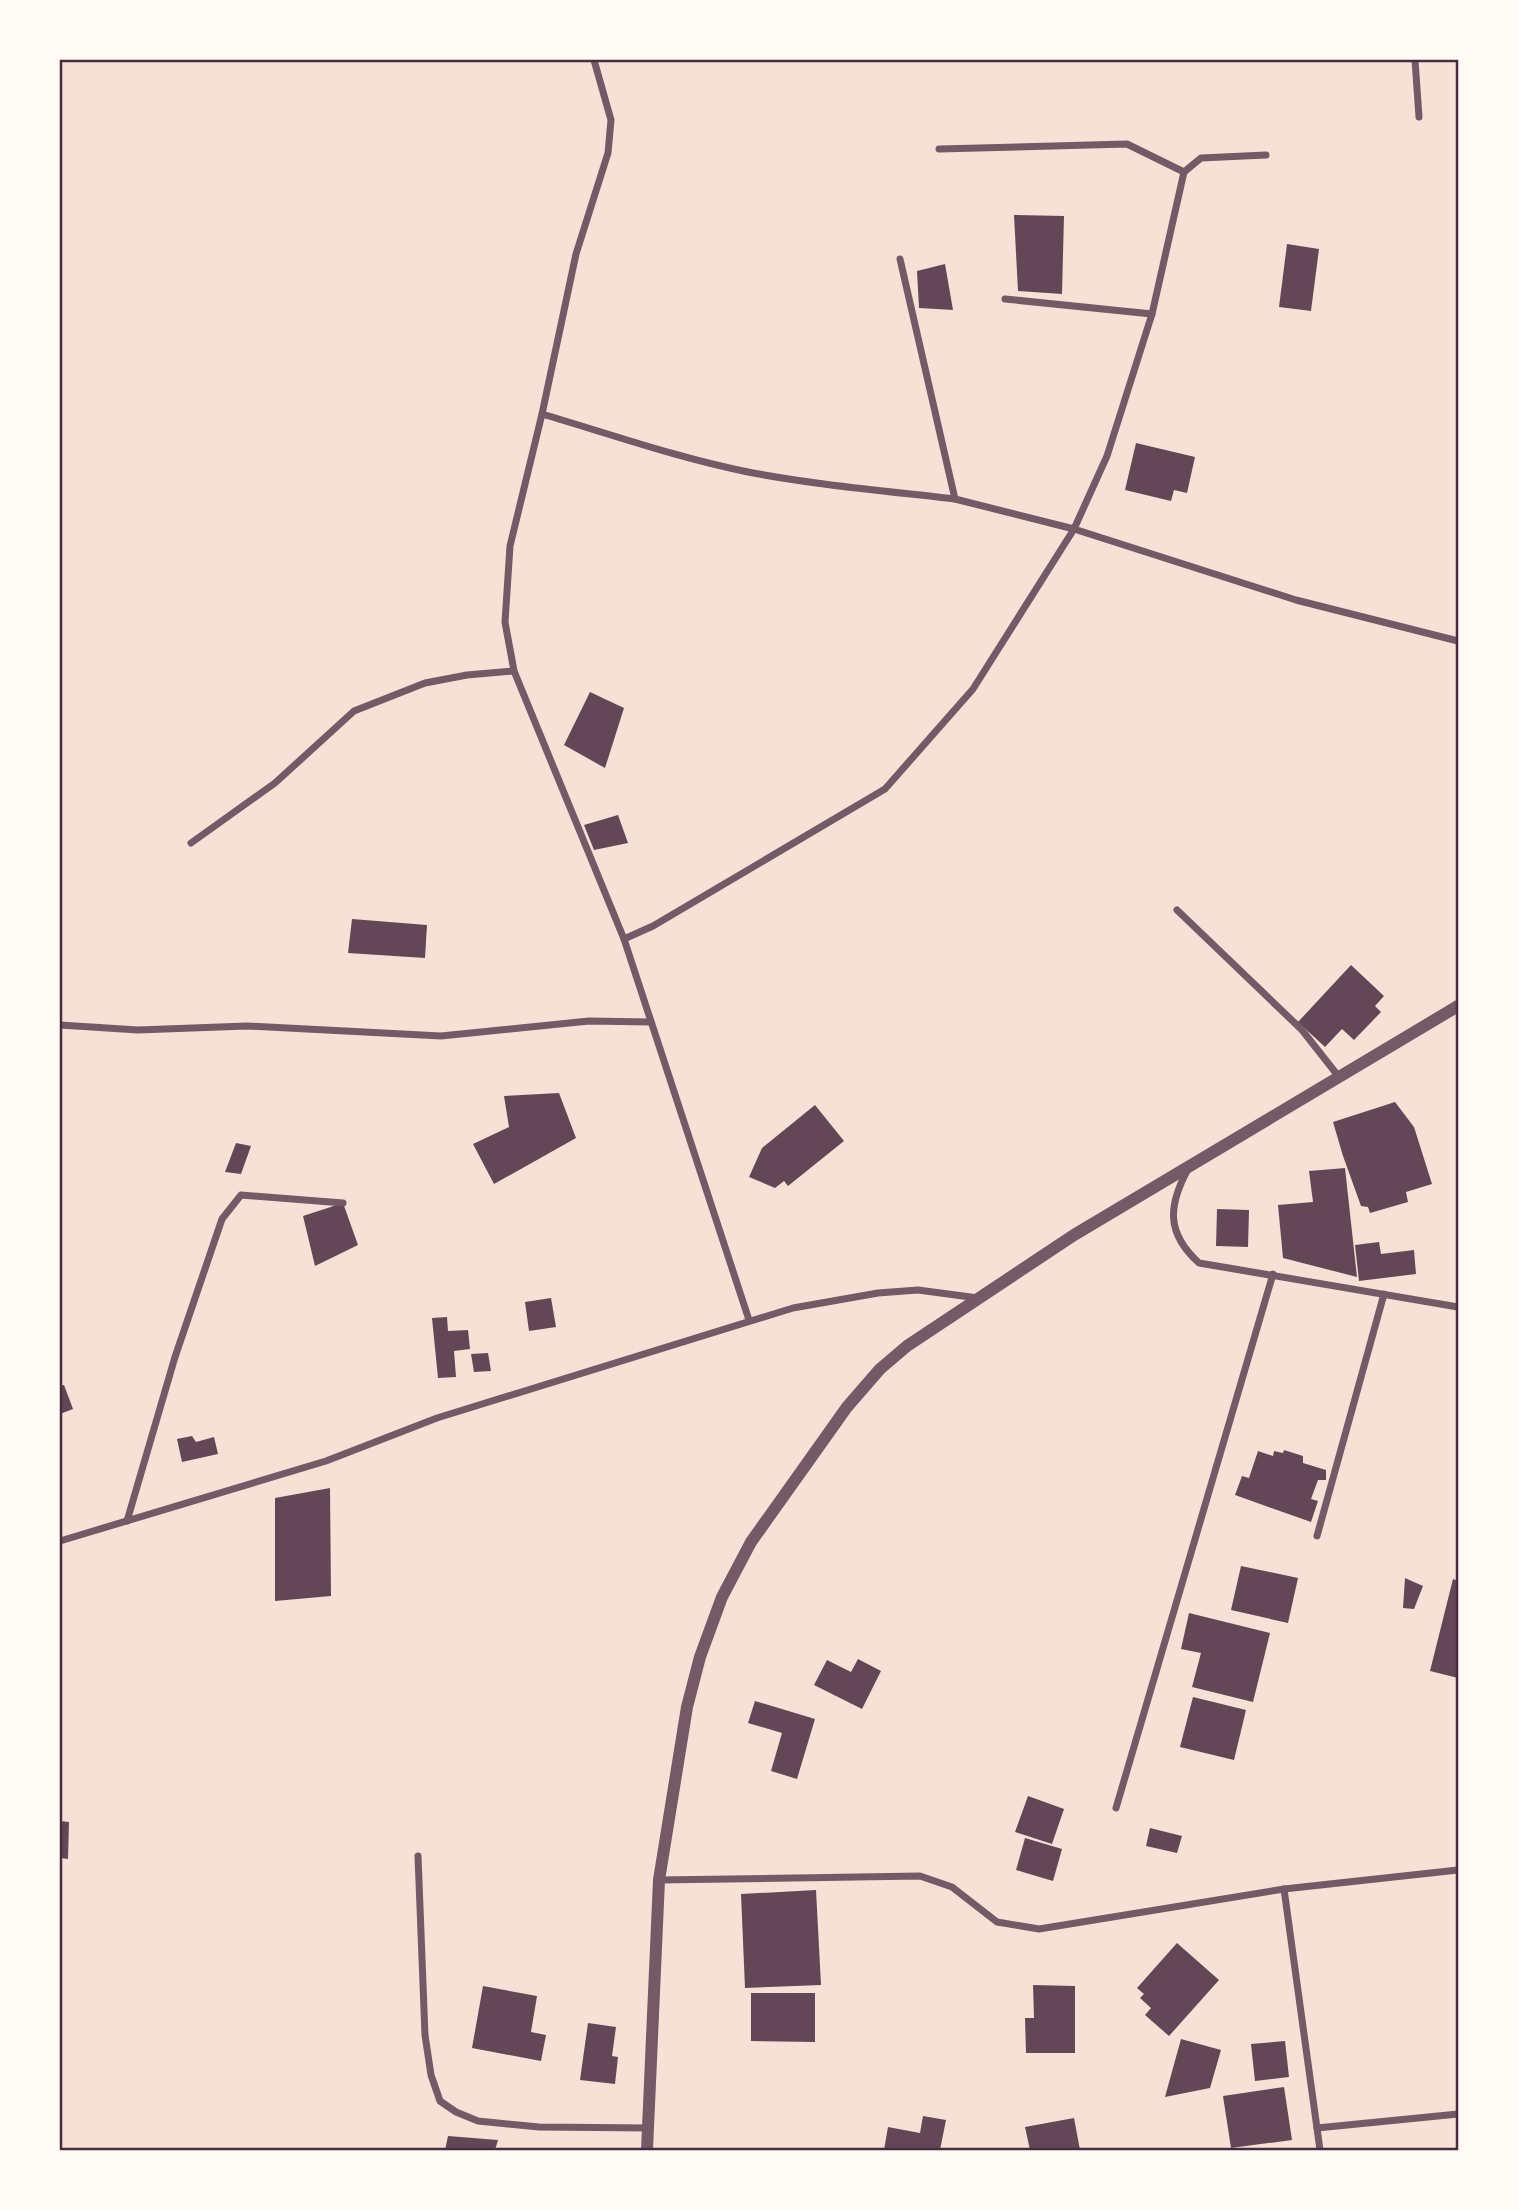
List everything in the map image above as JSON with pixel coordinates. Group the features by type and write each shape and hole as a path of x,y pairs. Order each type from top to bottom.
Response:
{"street":[{"path":"594,60 611,120 610,136 605,163 576,254 542,414 510,546 505,622 514,671 624,939 749,1320"},
{"path":"1415,60 1419,117"},
{"path":"939,149 1127,144 1184,172"},
{"path":"624,939 653,926 886,789 973,689 1073,528 1107,456 1152,314 1184,172 1201,158 1266,155"},
{"path":"900,259 955,499"},
{"path":"1005,299 1152,314"},
{"path":"542,414 660,449 747,471 830,485 955,499 1073,528 1296,600 1458,641"},
{"path":"191,843 275,783 354,711 425,684 514,671"},
{"path":"1177,910 1302,1030 1339,1077"},
{"path":"647,2151 659,1880 687,1707 700,1657 722,1597 751,1542 847,1407 880,1369 907,1346 1074,1235 1458,1006"},
{"path":"60,1025 138,1030 247,1026 441,1036 589,1021 651,1022"},
{"path":"1190,1166 1177,1189 1173,1227 1185,1250 1199,1263 1458,1307"},
{"path":"127,1521 175,1357 222,1219 241,1195 344,1203"},
{"path":"1116,1808 1273,1275"},
{"path":"60,1541 326,1461 437,1418 793,1308 878,1293 918,1290 979,1298"},
{"path":"1317,1535 1384,1294"},
{"path":"418,1856 425,2035 431,2076 440,2101 456,2112 478,2121 539,2127 648,2128"},
{"path":"659,1880 920,1876 952,1887 996,1922 1038,1929 1284,1889 1458,1870"},
{"path":"1284,1889 1320,2151"},
{"path":"1317,2128 1458,2114"}],"building":[{"path":"1014,215 1064,216 1062,294 1018,291"},
{"path":"1287,244 1319,249 1311,311 1279,307"},
{"path":"945,264 953,310 919,308 917,271"},
{"path":"1136,443 1195,457 1187,493 1174,490 1171,501 1125,490"},
{"path":"590,692 624,708 605,768 564,745"},
{"path":"618,815 628,843 594,850 584,825"},
{"path":"352,919 427,925 425,958 348,953"},
{"path":"1351,965 1384,996 1375,1006 1381,1012 1354,1040 1342,1029 1325,1047 1298,1022"},
{"path":"559,1093 576,1138 494,1184 473,1144 509,1127 504,1096"},
{"path":"1395,1102 1414,1127 1432,1184 1406,1192 1408,1202 1370,1213 1368,1207 1361,1206 1333,1122"},
{"path":"815,1105 844,1141 788,1186 784,1181 775,1188 749,1177 762,1148"},
{"path":"236,1143 251,1146 241,1174 225,1172"},
{"path":"1345,1168 1357,1277 1283,1258 1278,1205 1313,1202 1309,1171"},
{"path":"343,1203 358,1245 315,1266 303,1216"},
{"path":"1217,1209 1249,1210 1248,1247 1216,1246"},
{"path":"1379,1242 1381,1254 1414,1250 1416,1274 1359,1281 1355,1245"},
{"path":"551,1298 556,1327 529,1331 525,1302"},
{"path":"447,1317 448,1331 468,1330 470,1349 454,1351 456,1377 438,1378 432,1318"},
{"path":"488,1353 491,1371 474,1372 471,1354"},
{"path":"64,1385 73,1409 60,1414 60,1386"},
{"path":"192,1436 196,1442 214,1437 218,1454 182,1462 177,1439"},
{"path":"1284,1450 1303,1456 1303,1463 1326,1470 1326,1480 1318,1480 1311,1499 1318,1501 1311,1522 1235,1495 1242,1476 1249,1478 1258,1451 1273,1456 1274,1451 1283,1453"},
{"path":"330,1488 331,1596 275,1601 275,1498"},
{"path":"1241,1566 1298,1578 1288,1623 1231,1610"},
{"path":"1405,1578 1423,1586 1414,1609 1403,1608"},
{"path":"1453,1579 1458,1581 1458,1678 1430,1671"},
{"path":"1189,1613 1270,1633 1253,1702 1192,1687 1201,1653 1181,1649"},
{"path":"858,1659 881,1671 862,1709 814,1685 827,1660 851,1672"},
{"path":"1193,1697 1246,1710 1234,1760 1180,1747"},
{"path":"755,1701 815,1719 797,1779 771,1771 782,1733 748,1723"},
{"path":"1028,1796 1064,1809 1052,1844 1015,1832"},
{"path":"60,1821 69,1822 68,1859 60,1858"},
{"path":"1150,1828 1182,1836 1177,1853 1146,1846"},
{"path":"1025,1838 1062,1849 1053,1881 1016,1870"},
{"path":"816,1890 821,1985 745,1988 741,1894"},
{"path":"1177,1943 1219,1980 1169,2036 1145,2015 1151,2008 1140,1998 1144,1994 1137,1988"},
{"path":"1033,1985 1075,1986 1075,2053 1026,2053 1025,2018 1034,2018"},
{"path":"483,1986 537,1996 531,2032 546,2035 541,2061 472,2048"},
{"path":"751,1993 815,1993 815,2042 751,2041"},
{"path":"588,2023 616,2027 612,2056 618,2057 615,2084 580,2080"},
{"path":"1181,2039 1221,2050 1210,2088 1165,2097"},
{"path":"1285,2041 1289,2077 1255,2081 1251,2044"},
{"path":"1284,2087 1292,2140 1231,2148 1223,2096"},
{"path":"923,2116 946,2120 940,2150 884,2150 888,2127 920,2133"},
{"path":"1074,2118 1080,2150 1030,2150 1025,2127"},
{"path":"448,2136 498,2140 495,2150 445,2150"}]}
